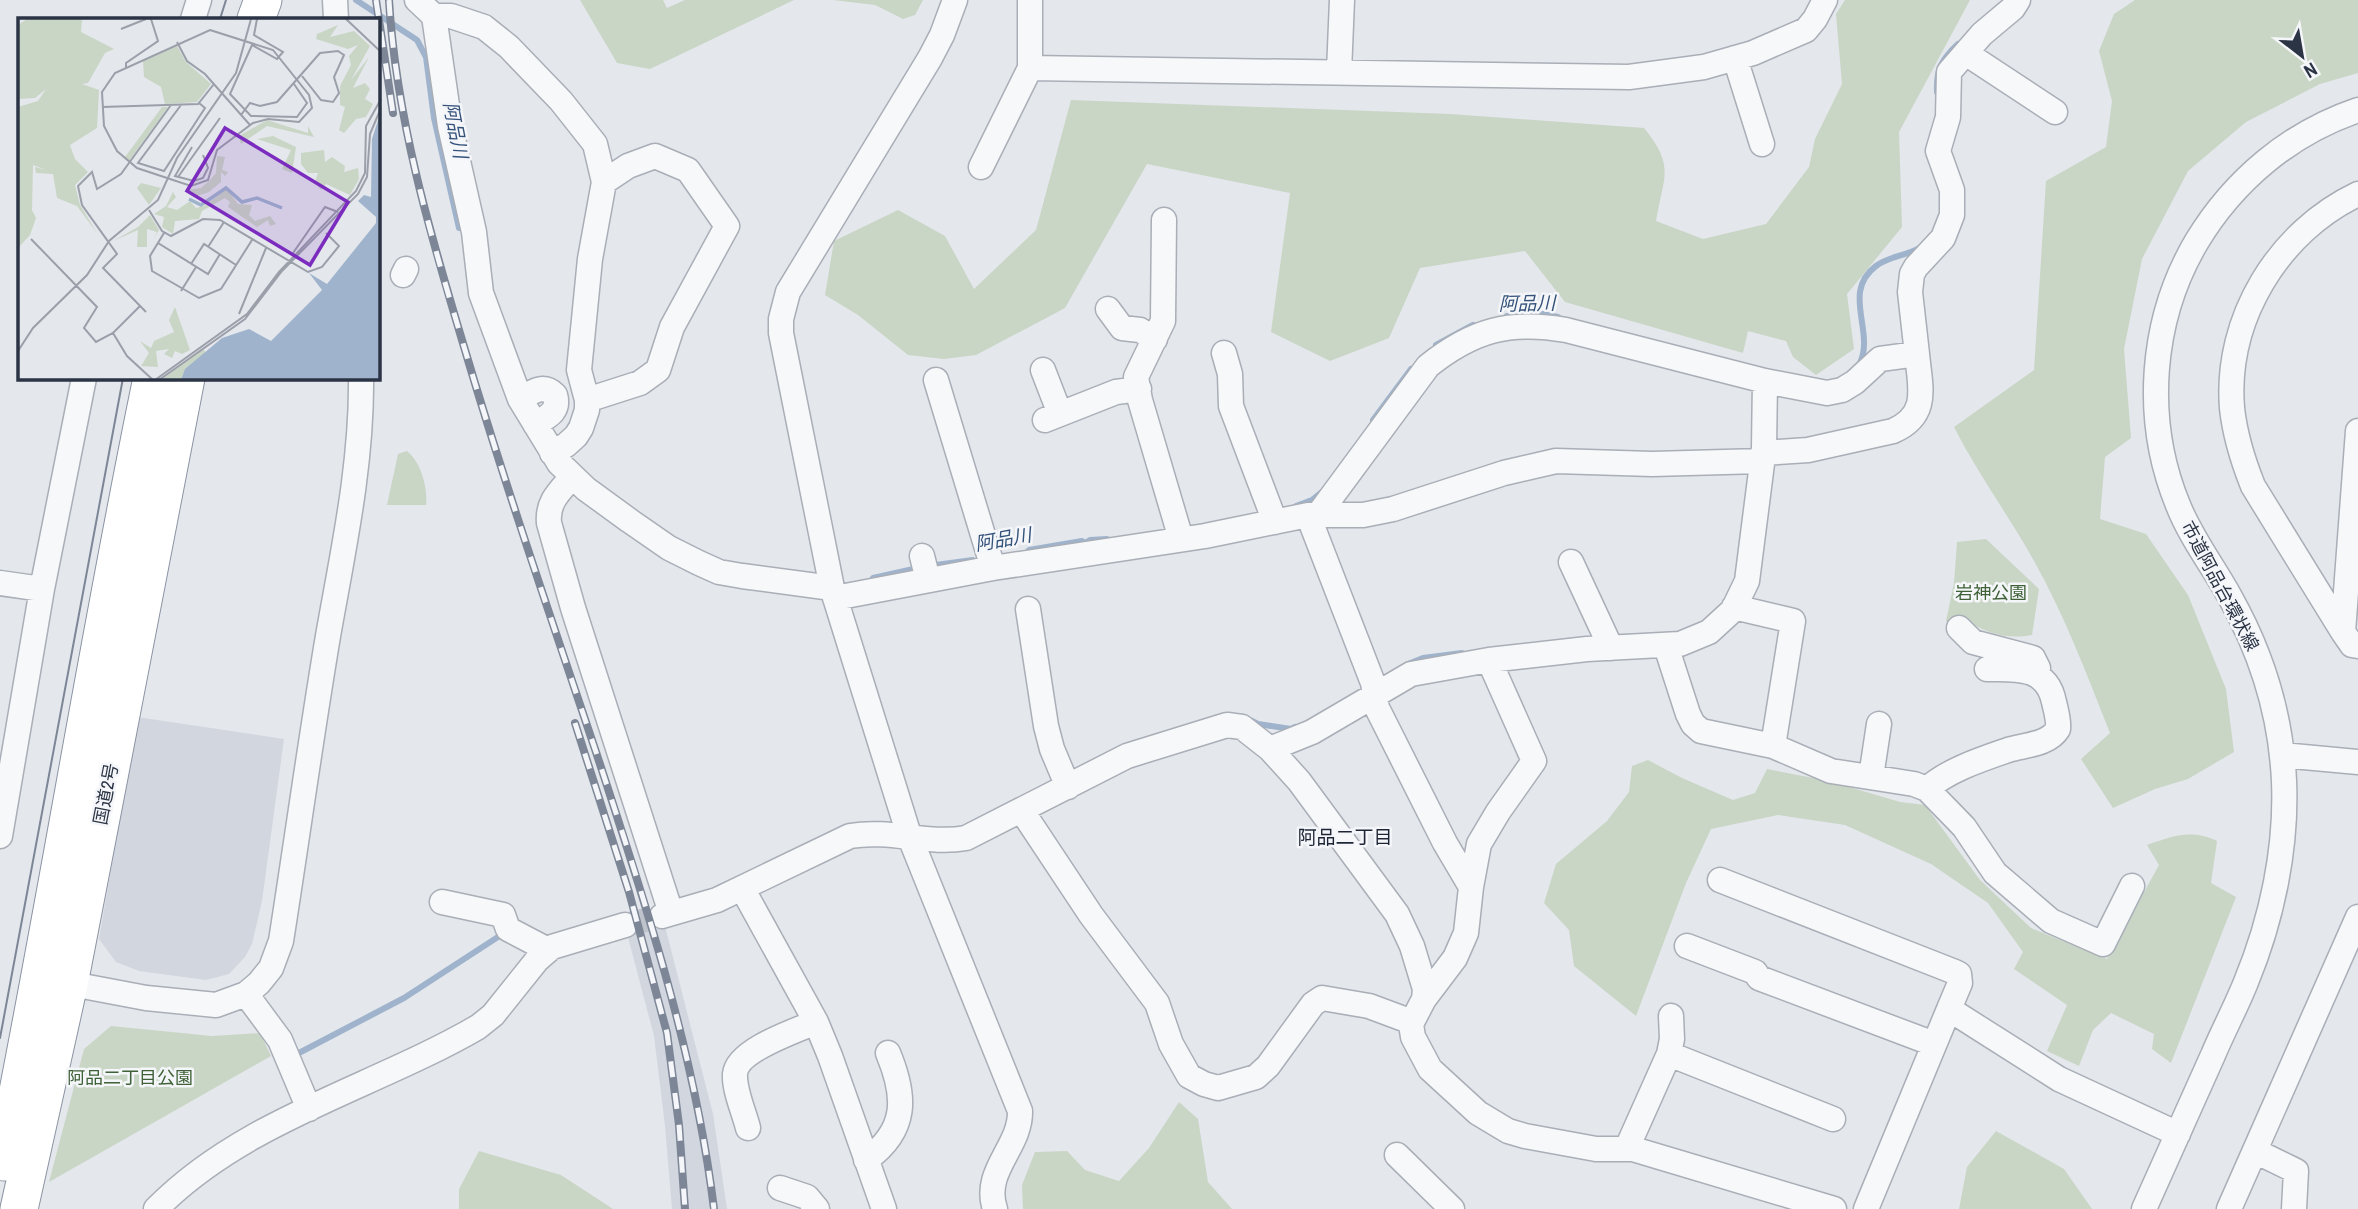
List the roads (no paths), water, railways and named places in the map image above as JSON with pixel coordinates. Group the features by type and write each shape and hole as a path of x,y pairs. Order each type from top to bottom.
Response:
{"highway":[{"path":"256,18 263,0"},
{"path":"276,18 281,0"},
{"name":"国道2号","path":"19,1209 128,495 152,380"},
{"name":"国道2号","path":"0,1184 55,981 186,380"}],"street":[{"path":"193,18 199,0"},
{"path":"334,0 337,18"},
{"path":"955,0 943,35 930,58 794,280 783,306 781,319 782,347 834,593 907,828 1020,1111 1017,1127 993,1178 995,1209"},
{"path":"981,167 1030,68 1030,0"},
{"path":"1339,72 1342,0"},
{"path":"1030,68 1629,77 1704,67 1735,58 1806,30 1825,0"},
{"path":"552,453 566,445 585,419 587,400 579,370 590,260 604,182 594,144 561,101 509,47 484,27 425,8 474,232 481,293 520,399 544,388 555,395 556,407 553,413 535,424 552,453 572,477 669,548 709,568 834,593 926,570 1180,532 1275,522 1313,515 1363,515 1393,509 1504,473 1556,461 1652,464 1762,457 1808,450 1905,426 1920,406 1910,283 1916,267 1943,239 1952,215 1952,190 1938,151 1948,117 1949,72 1982,34 2013,8 2018,0"},
{"path":"1967,54 2054,114"},
{"path":"1735,58 1762,144"},
{"name":"市道阿品台環状線","path":"2144,1209 2246,981 2263,934 2275,887 2283,838 2282,755 2271,699 2254,646 2229,595 2190,532 2168,478 2157,420 2157,361 2166,313 2179,276 2207,225 2225,201 2245,180 2291,143 2316,128 2358,110"},
{"path":"587,400 640,383 658,370 672,327 727,226 688,170 655,156 628,166 604,182"},
{"path":"2351,639 2253,486 2242,461 2236,434 2232,379 2243,325 2266,276 2301,233 2322,215 2358,194"},
{"path":"1164,220 1163,321 1136,377 1140,400 1180,532"},
{"path":"1108,309 1122,328 1140,330 1155,339"},
{"path":"1313,515 1429,366 1459,344 1493,330 1542,326 1566,330 1765,381 1826,393 1842,390 1855,382 1880,359 1916,354"},
{"path":"1224,353 1230,374 1231,406 1275,522"},
{"path":"1043,370 1053,417 1116,392 1139,389"},
{"path":"0,836 42,589 84,380"},
{"path":"55,981 146,998 216,1005 246,994 271,968 281,940 328,636 344,551 361,420 361,380"},
{"path":"936,380 991,560"},
{"path":"1269,749 1312,732 1374,688 1411,674 1608,641 1666,646 1695,640 1709,632 1722,622 1734,607 1750,566 1762,457 1765,381"},
{"path":"2351,639 2358,431"},
{"path":"572,477 551,502 549,523 667,914 712,902 850,836 907,828 940,840 966,838 1022,811 1065,781 1127,756 1227,725 1241,727 1269,749 1299,781 1397,914 1423,979 1424,999"},
{"path":"1313,515 1374,688 1377,708 1471,887"},
{"path":"1571,562 1608,641"},
{"path":"0,583 42,589"},
{"path":"1734,607 1793,621 1773,746"},
{"path":"1028,609 1046,726 1065,781"},
{"path":"1959,628 1973,642 2033,658 2037,663 2038,674"},
{"path":"1666,646 1693,724 1701,731 1773,746 1827,770 1914,784 1927,789 1964,827 1990,868 2047,918 2060,926 2103,944 2132,886"},
{"path":"1489,660 1534,761 1479,844 1466,933 1455,958 1424,999 1412,1022 1413,1037 1430,1069 1492,1123 1525,1136 1596,1149 1627,1149 1834,1209"},
{"path":"1927,789 1939,779 1957,771 2004,752 2047,740 2054,736 2058,729 2053,695 2047,682 2038,674 2022,669 1987,669"},
{"path":"1871,777 1879,724"},
{"path":"2282,755 2358,762"},
{"path":"1022,811 1091,915 1157,1003 1168,1039 1189,1076 1211,1087 1226,1087 1256,1077 1312,1004 1322,998 1369,1006 1412,1022"},
{"path":"1720,880 1959,974 1960,983 1866,1209"},
{"path":"742,888 816,1022 884,1209"},
{"path":"442,902 503,915 508,929 548,950"},
{"path":"2229,1209 2358,917"},
{"path":"156,1209 201,1170 275,1125 478,1027 493,1015 548,950 625,925"},
{"path":"1686,946 1755,972 1759,978 1934,1044"},
{"path":"246,994 279,1040 309,1109"},
{"path":"1949,1009 2060,1079 2178,1134"},
{"path":"1627,1149 1669,1054 1672,1039 1671,1016"},
{"path":"748,1128 735,1077 737,1064 748,1053 816,1022"},
{"path":"866,1160 880,1150 899,1122 901,1103 888,1053"},
{"path":"1669,1054 1833,1119"},
{"path":"2255,1151 2296,1171 2294,1209"},
{"path":"1397,1155 1452,1209"},
{"path":"780,1188 807,1197 817,1209"}],"waterway":[{"name":"阿品川","path":"356,0 417,40 426,57 434,118 459,228"},
{"name":"阿品川","path":"1937,92 1937,77 1941,66 1958,44"},
{"name":"阿品川","path":"1860,363 1864,351 1860,300 1866,276 1881,263 1921,247"},
{"name":"阿品川","path":"1507,316 1543,314 1558,317"},
{"name":"阿品川","path":"1436,345 1473,325"},
{"name":"阿品川","path":"1373,420 1411,369"},
{"name":"阿品川","path":"1296,506 1312,500 1323,491"},
{"name":"阿品川","path":"1029,550 1107,539"},
{"name":"阿品川","path":"928,566 973,560"},
{"name":"阿品川","path":"873,578 918,568"},
{"path":"1408,664 1423,658 1462,653"},
{"path":"1252,721 1291,729 1295,727"},
{"path":"297,1054 404,998 501,935"}],"tunnel":[{"path":"625,925 662,916"}],"tram line":[{"path":"220,18 226,0"},
{"path":"0,1038 123,380"}],"railway":[{"path":"376,0 379,18"},
{"path":"389,0 399,89 428,221 496,451 650,921 694,1093 714,1209"},
{"path":"380,27 393,113"},
{"path":"575,723 629,892 667,1033 679,1125 685,1209"}],"district":[{"name":"阿品二丁目","path":"1345,837"}],"park label":[{"name":"岩神公園","path":"1991,593"},
{"name":"阿品二丁目公園","path":"130,1078"}]}
